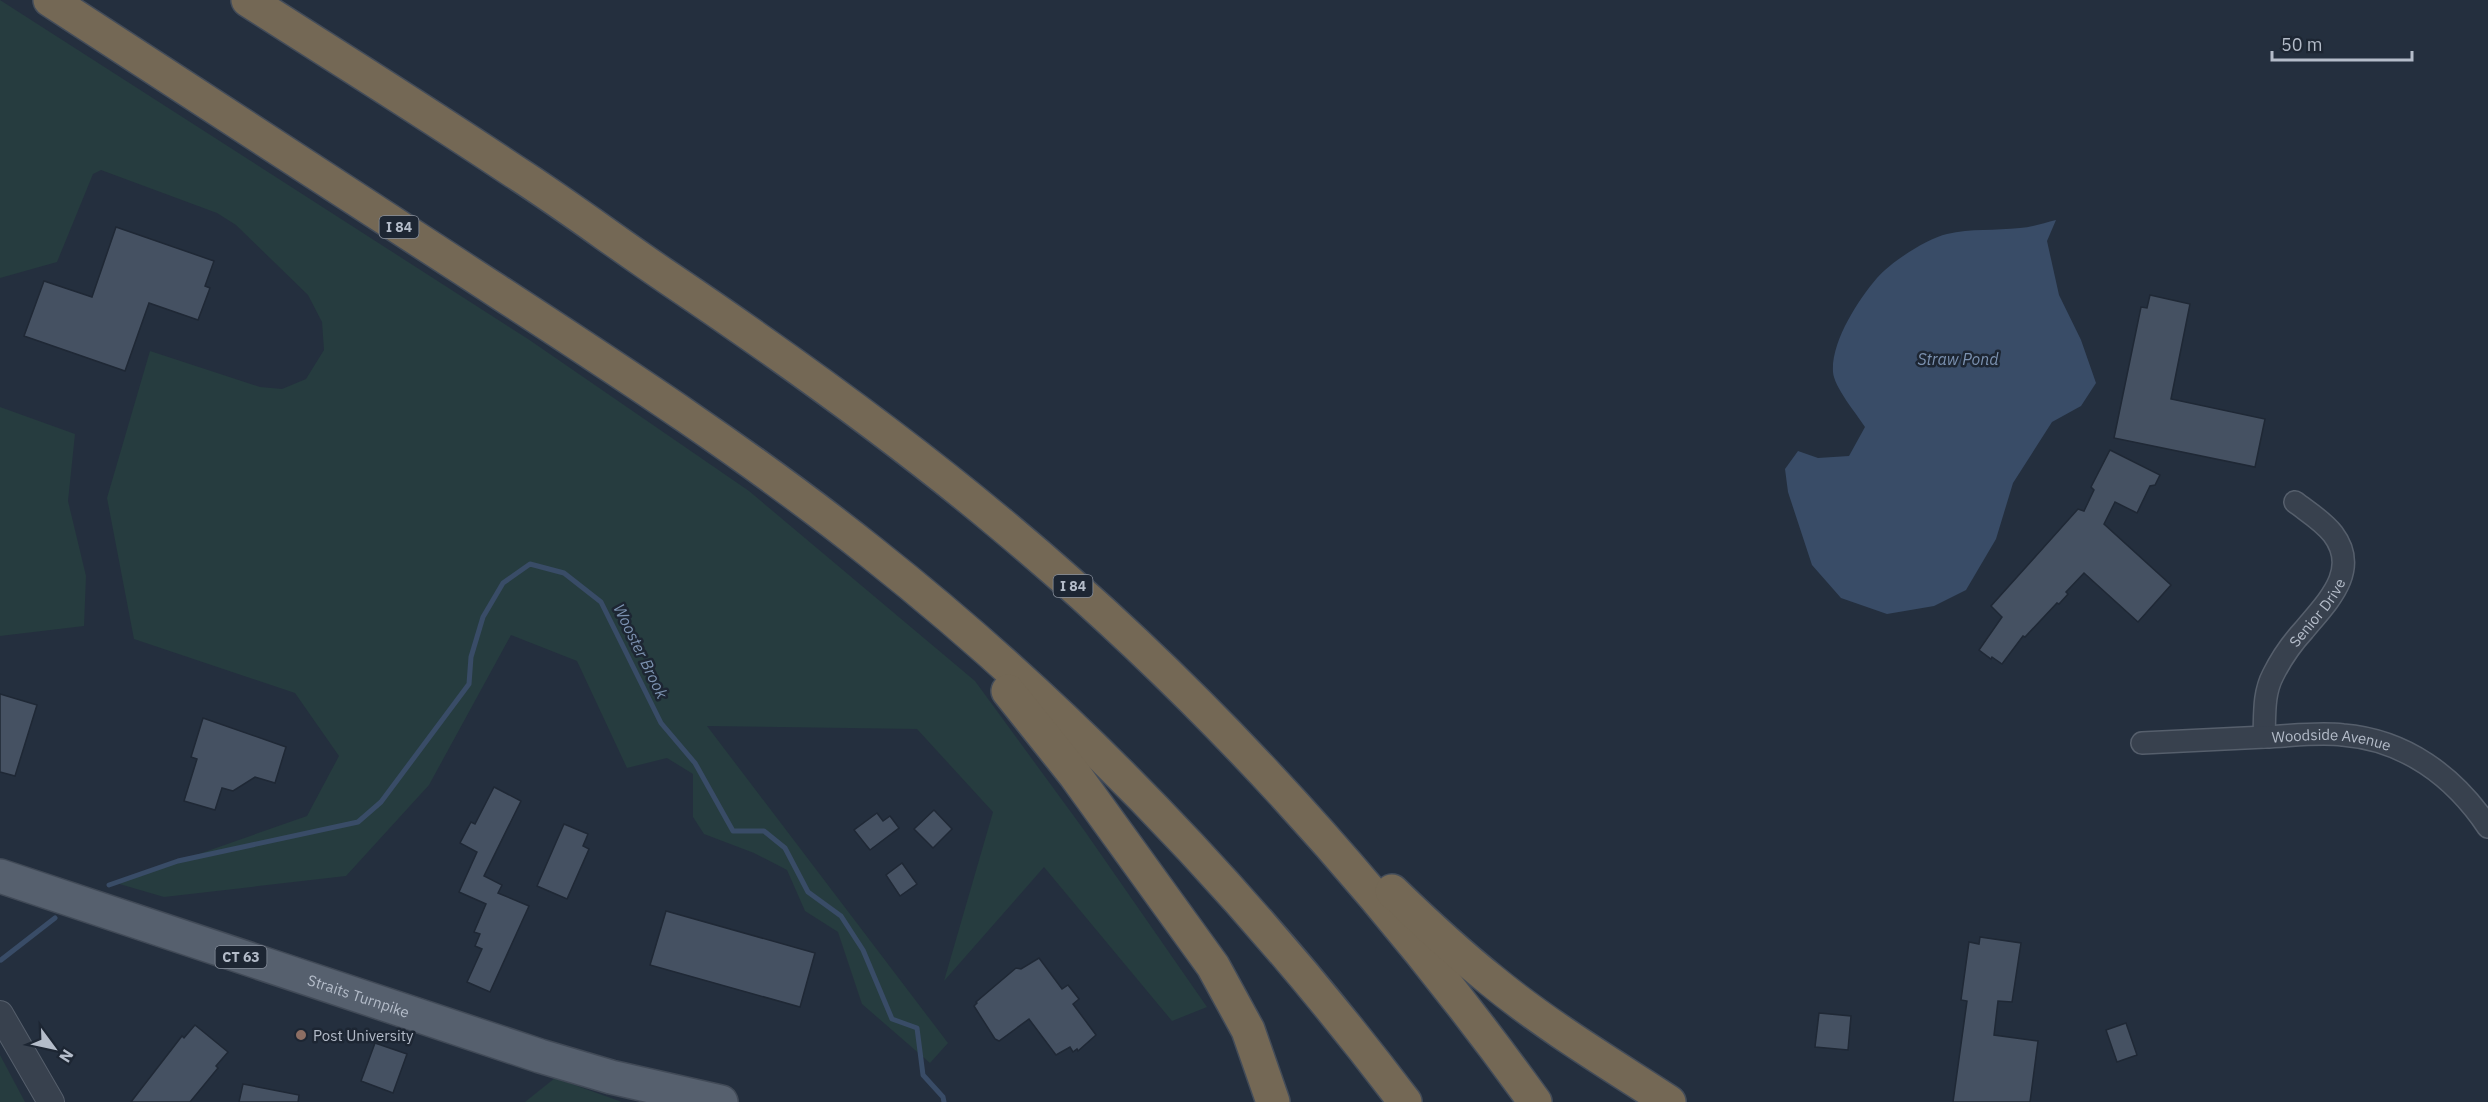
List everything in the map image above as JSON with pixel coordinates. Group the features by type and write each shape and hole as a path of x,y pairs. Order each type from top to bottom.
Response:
{"highway":[{"name":"I 84","path":"50,0 630,377 745,457 873,553 1058,713 1172,827 1225,884 1324,999 1405,1102"},
{"name":"I 84","path":"248,0 516,172 806,372 872,421 1004,526 1129,637 1255,763 1359,879 1455,997 1535,1102"},
{"path":"873,553 985,665 1045,735 1213,966 1248,1030 1273,1102"},
{"path":"1188,695 1428,925 1484,975 1550,1025 1669,1102"},
{"path":"1248,1030 1259,1082 1259,1102"}],"main road":[{"name":"Straits Turnpike","path":"0,876 540,1056 611,1077 721,1102"}],"street":[{"name":"Senior Drive","path":"2264,737 2265,704 2272,675 2295,641 2330,600 2339,584 2342,571 2340,550 2333,534 2322,522 2295,502"},
{"name":"Woodside Avenue","path":"2142,743 2343,735 2367,739 2399,749 2420,759 2451,781 2488,827"},
{"path":"0,1014 51,1102"}],"green space":[{"path":"0,0 528,339 749,491 975,681 1084,830 1207,1007 1172,1021 1044,867 944,981 993,812 917,729 707,726 948,1043 930,1063 862,1004 838,932 805,911 787,870 754,853 704,834 693,817 693,774 667,758 627,768 577,661 511,635 429,785 346,876 164,897 116,883 307,816 339,756 295,693 134,639 107,498 150,351 260,387 282,389 306,379 324,350 322,322 308,295 236,225 217,213 101,170 93,174 57,262 0,278"},
{"path":"0,407 75,434 68,501 86,576 84,626 0,636"},
{"path":"0,1055 25,1102 0,1102"},
{"path":"555,1078 622,1102 525,1102"}],"water":[{"name":"Straw Pond","path":"2056,220 2047,241 2059,295 2081,340 2096,383 2081,406 2052,422 2013,483 1996,539 1966,590 1934,606 1887,614 1841,598 1812,565 1788,492 1785,469 1798,451 1818,458 1849,456 1865,427 1834,378 1836,348 1847,322 1883,272 1909,252 1929,241 1956,232 2011,229"}],"building":[{"path":"116,227 214,261 205,286 210,288 198,320 149,303 125,371 24,336 44,281 92,297"},
{"path":"2150,295 2190,304 2171,399 2265,419 2255,467 2114,438 2141,307 2147,308"},
{"path":"2110,450 2160,475 2155,485 2150,486 2137,513 2115,502 2104,524 2171,585 2138,622 2084,573 2066,592 2068,594 2059,604 2057,603 2025,637 2023,636 2002,664 1992,657 1991,659 1979,650 2002,617 1991,606 2078,509 2084,511 2094,490 2091,487"},
{"path":"0,694 37,705 15,776 0,772"},
{"path":"203,718 286,747 275,783 255,777 233,791 222,788 215,810 184,801 197,759 191,757"},
{"path":"494,787 521,801 484,876 502,885 498,893 529,906 490,992 467,982 482,949 475,946 480,934 474,932 486,904 459,892 477,852 460,843 471,822 475,824"},
{"path":"934,810 952,829 933,848 914,829"},
{"path":"877,813 883,821 890,816 899,828 870,850 854,830"},
{"path":"564,824 588,834 583,846 589,849 567,899 537,886"},
{"path":"902,863 917,884 900,896 886,875"},
{"path":"666,911 815,953 800,1007 650,965"},
{"path":"1980,937 2021,943 2012,1002 1998,1001 1994,1035 2038,1041 2030,1102 1953,1102 1967,1001 1961,1000 1969,942 1979,944"},
{"path":"1039,958 1062,989 1068,985 1079,999 1073,1004 1096,1035 1078,1051 1077,1049 1073,1052 1070,1047 1056,1055 1029,1019 999,1041 995,1039 974,1006 1016,968 1021,969"},
{"path":"1819,1013 1851,1016 1848,1050 1815,1047"},
{"path":"2126,1023 2137,1055 2117,1062 2106,1030"},
{"path":"195,1025 228,1052 190,1102 131,1102 182,1036 184,1038"},
{"path":"375,1043 407,1054 393,1093 361,1081"},
{"path":"243,1084 299,1095 298,1102 239,1102"}],"waterway":[{"name":"Wooster Brook","path":"109,885 178,861 358,822 381,802 469,684 471,657 483,617 503,583 530,564 564,573 601,602 661,723 695,763 733,831 764,831 785,848 808,892 841,916 863,950 892,1019 917,1028 923,1075 943,1097 944,1102"},
{"name":"Wooster Brook","path":"1,960 55,918"}],"place":[{"name":"Post University","path":"301,1035"}]}
